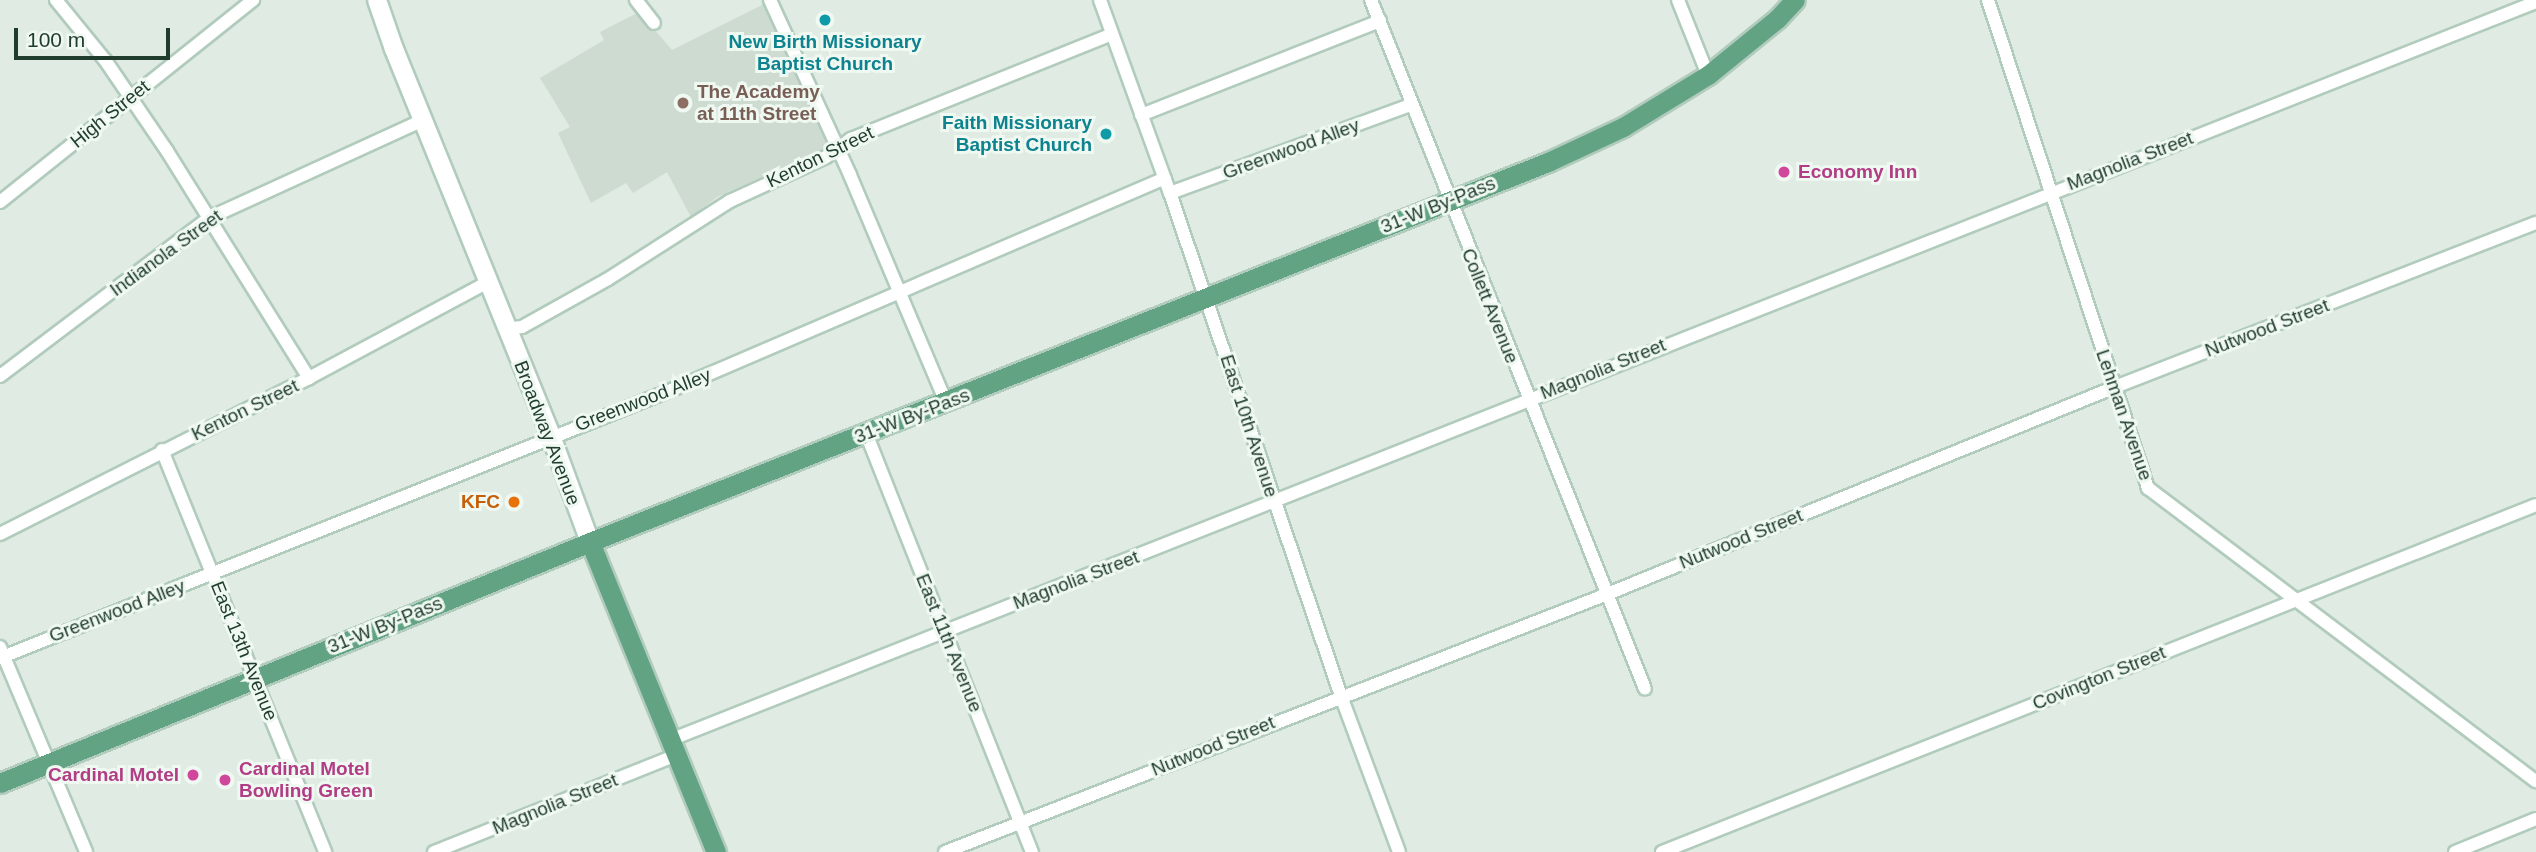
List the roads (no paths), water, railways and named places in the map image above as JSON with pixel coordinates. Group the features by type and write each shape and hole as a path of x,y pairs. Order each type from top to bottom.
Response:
{"main road":[{"name":"31-W By-Pass","path":"0,783 590,542 1548,162 1623,127 1708,75 1777,19 1795,0"},
{"name":"Broadway Avenue","path":"590,542 716,852"}],"street":[{"path":"56,0 105,60 131,98 309,378"},
{"name":"High Street","path":"0,202 253,0"},
{"name":"Broadway Avenue","path":"367,0 379,7 551,436 590,542"},
{"path":"636,0 654,23"},
{"path":"770,0 839,149 946,402"},
{"name":"East 10th Avenue","path":"1100,0 1207,299 1341,696 1399,852"},
{"name":"Collett Avenue","path":"1371,0 1448,201 1645,689"},
{"path":"1678,0 1708,75"},
{"name":"Lehman Avenue","path":"1988,0 2148,488 2536,781"},
{"name":"Magnolia Street","path":"434,852 944,631 2536,2"},
{"path":"1141,115 1380,21"},
{"name":"Kenton Street","path":"506,329 522,327 608,279 752,189 839,149 851,139 1112,34"},
{"name":"Greenwood Alley","path":"1170,193 1411,104"},
{"name":"Indianola Street","path":"0,376 209,218 423,120"},
{"name":"Greenwood Alley","path":"1,653 212,574 674,389 1165,178"},
{"name":"Nutwood Street","path":"945,852 1605,595 2115,387 2536,223"},
{"name":"Kenton Street","path":"0,534 309,378 488,282"},
{"name":"East 11th Avenue","path":"866,433 1032,852"},
{"name":"East 13th Avenue","path":"162,450 325,852"},
{"name":"Covington Street","path":"1662,852 1684,849 2536,505"},
{"path":"1,653 86,852"},
{"path":"2455,852 2536,819"}],"place":[{"name":"New Birth Missionary Baptist Church","path":"825,20"},
{"name":"The Academy at 11th Street","path":"683,103"},
{"name":"Faith Missionary Baptist Church","path":"1106,134"},
{"name":"Economy Inn","path":"1784,172"},
{"name":"KFC","path":"514,502"},
{"name":"Cardinal Motel","path":"193,775"},
{"name":"Cardinal Motel Bowling Green","path":"225,780"}]}
